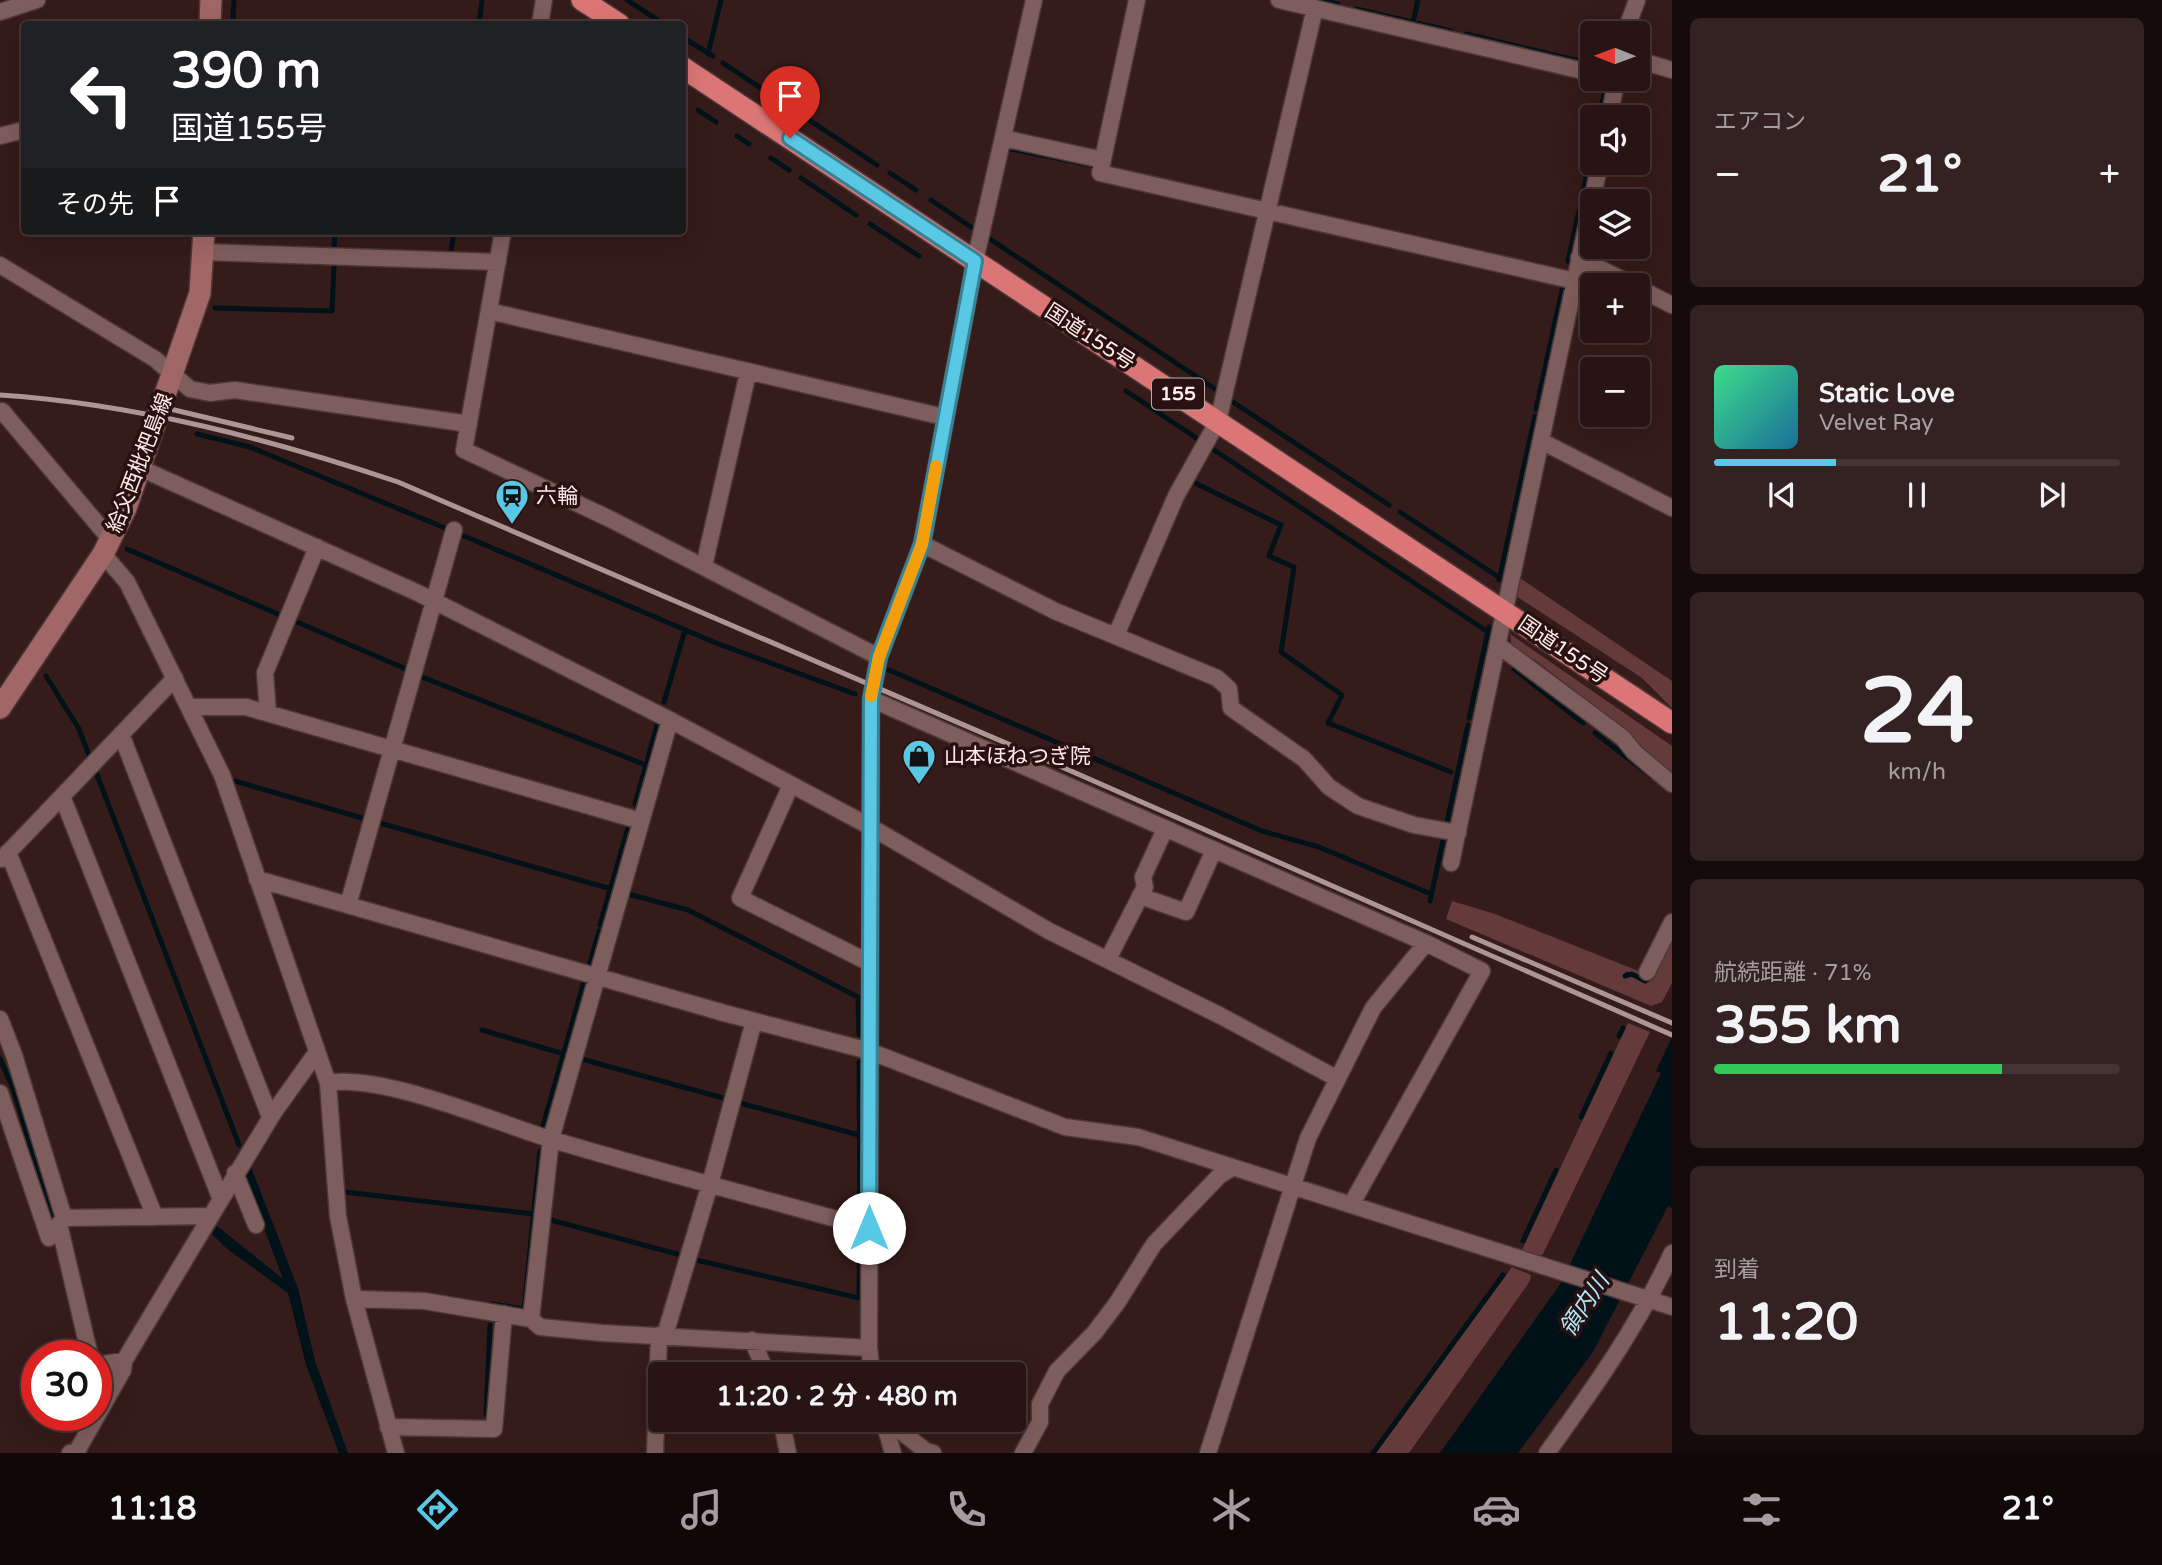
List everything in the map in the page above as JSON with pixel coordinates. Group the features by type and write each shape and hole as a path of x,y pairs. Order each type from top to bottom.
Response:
{"highway":[{"path":"582,0 614,21"},
{"name":"国道155号","path":"686,70 1672,723"}],"main road":[{"path":"210,21 211,0"},
{"name":"給父西枇杷島線","path":"0,708 107,547 140,468 200,293 203,242"}],"street":[{"path":"0,12 37,0"},
{"path":"540,21 544,0"},
{"path":"871,1362 868,962 871,699 879,657 922,544 975,261 1034,0"},
{"path":"1137,0 1100,173 1575,281"},
{"path":"1279,0 1315,8 1347,8 1580,70"},
{"path":"1629,21 1637,0"},
{"path":"1116,635 1176,496 1219,421 1315,8"},
{"path":"1650,64 1672,70"},
{"path":"0,136 21,131"},
{"path":"1003,138 1103,160"},
{"path":"1451,863 1597,175"},
{"path":"502,235 464,450 704,566 879,657"},
{"path":"203,242 498,262"},
{"path":"1579,258 1609,273"},
{"path":"0,265 175,372 190,389 210,393 235,390 469,424"},
{"path":"1650,294 1672,305"},
{"path":"489,311 944,417"},
{"path":"704,566 748,373"},
{"path":"2,411 107,547 222,775 328,1083 338,1216 354,1299 396,1453"},
{"path":"1541,441 1672,508"},
{"path":"140,468 435,602 670,720 869,826 1049,931 1336,1078"},
{"path":"348,905 454,530"},
{"path":"922,544 1055,611 1217,678 1229,689 1231,708 1304,759 1329,787 1358,806 1414,825 1458,833"},
{"path":"268,713 265,673 317,547"},
{"path":"1498,645 1623,738 1633,752 1672,784"},
{"path":"155,1217 4,856 175,678"},
{"path":"871,699 1426,943 1482,971 1351,1205"},
{"path":"189,707 246,707 641,821"},
{"path":"531,1319 551,1139 670,720"},
{"path":"121,734 270,1117"},
{"path":"791,785 740,898 868,962"},
{"path":"62,796 220,1197"},
{"path":"1108,959 1144,887 1143,877 1165,829"},
{"path":"1140,896 1186,912 1214,850"},
{"path":"257,879 754,1021 869,1051 1065,1127 1138,1137 1672,1307"},
{"path":"1647,972 1672,922"},
{"path":"1208,1453 1308,1139 1373,1008 1426,943"},
{"path":"0,1019 62,1221 87,1340"},
{"path":"655,1453 662,1335 710,1184 754,1021"},
{"path":"70,1453 77,1451 123,1370 124,1361 220,1197 270,1117 317,1052"},
{"path":"328,1083 345,1080 390,1088 551,1139 869,1228"},
{"path":"0,1093 49,1238 62,1221"},
{"path":"1023,1453 1040,1422 1042,1397 1057,1371 1095,1332 1117,1303 1154,1244 1219,1176 1232,1168"},
{"path":"235,1173 256,1225"},
{"path":"62,1221 211,1216"},
{"path":"1547,1453 1617,1357 1650,1300 1672,1253"},
{"path":"354,1299 424,1301 531,1319 540,1327 869,1348"},
{"path":"388,1427 494,1429 504,1314"},
{"path":"752,1340 762,1362"},
{"path":"112,1363 124,1361"},
{"path":"784,1432 788,1453"},
{"path":"887,1432 893,1453"},
{"path":"901,1432 926,1451 933,1453"}],"shaded area":[{"path":"1517,576 1672,681 1672,708 1642,678 1516,596"},
{"path":"1510,634 1672,746 1672,777 1638,749 1630,733 1535,660 1512,649"},
{"path":"1452,901 1495,914 1641,972 1646,979 1626,971 1624,975 1650,981 1672,939 1672,983 1662,1002 1651,1006 1446,919"},
{"path":"1628,1023 1650,1032 1543,1254 1538,1256 1522,1250"},
{"path":"1512,1267 1531,1275 1530,1281 1409,1453 1376,1453"}],"water":[{"name":"領内川","path":"1672,1037 1672,1208 1668,1206 1593,1352 1518,1453 1440,1453 1561,1283 1661,1073 1656,1071"},
{"path":"249,1162 298,1288 315,1361 348,1453 339,1453 306,1365 288,1293 226,1248 212,1234 217,1226 283,1279 242,1170"}],"waterway":[{"path":"233,21 234,0"},
{"path":"479,21 482,0"},
{"path":"627,0 659,21"},
{"path":"708,54 721,0"},
{"path":"1318,0 1338,4"},
{"path":"1413,22 1418,0"},
{"path":"1356,9 1451,31"},
{"path":"1466,34 1580,61"},
{"path":"686,39 713,56"},
{"path":"723,63 877,165"},
{"path":"1602,105 1605,91"},
{"path":"698,110 716,122"},
{"path":"737,136 749,144"},
{"path":"1011,149 1096,166"},
{"path":"771,158 789,170"},
{"path":"890,173 916,190"},
{"path":"1584,189 1586,175"},
{"path":"801,178 856,215"},
{"path":"931,200 971,227"},
{"path":"1568,261 1579,211"},
{"path":"870,224 919,256"},
{"path":"334,249 335,235"},
{"path":"451,252 453,235"},
{"path":"990,239 1215,389"},
{"path":"215,308 332,311 334,266"},
{"path":"1536,409 1563,286"},
{"path":"1126,391 1201,441"},
{"path":"1233,402 1389,505"},
{"path":"1499,580 1535,416"},
{"path":"197,434 250,447 445,528"},
{"path":"1211,448 1488,632"},
{"path":"1191,481 1281,525 1269,556 1294,567 1281,652 1342,695 1328,723 1451,772"},
{"path":"1400,512 1500,578"},
{"path":"462,535 716,643 855,694"},
{"path":"127,549 280,615"},
{"path":"297,622 406,669"},
{"path":"1469,718 1489,627"},
{"path":"664,702 685,630"},
{"path":"1514,669 1583,723"},
{"path":"889,670 1262,831 1319,847 1431,894"},
{"path":"46,676 79,729 89,755"},
{"path":"422,677 646,765"},
{"path":"635,804 658,722"},
{"path":"1447,822 1468,725"},
{"path":"1595,733 1651,776"},
{"path":"96,772 239,1145"},
{"path":"235,781 362,818"},
{"path":"380,823 611,889"},
{"path":"600,925 628,828"},
{"path":"1430,901 1444,836"},
{"path":"628,894 688,910 858,997 859,1035"},
{"path":"590,963 599,931"},
{"path":"1625,976 1632,974 1645,981 1650,978"},
{"path":"543,1126 585,978"},
{"path":"1619,1036 1623,1028"},
{"path":"482,1030 564,1054"},
{"path":"1581,1117 1611,1053"},
{"path":"578,1058 723,1098"},
{"path":"0,1059 14,1091 52,1218"},
{"path":"859,1062 860,1211"},
{"path":"740,1103 859,1135"},
{"path":"492,1304 524,1309 540,1151"},
{"path":"1523,1241 1556,1170"},
{"path":"345,1192 534,1214"},
{"path":"551,1220 677,1254"},
{"path":"696,1260 859,1298 860,1236"},
{"path":"1373,1453 1503,1275"},
{"path":"486,1415 490,1325"}],"railway":[{"path":"0,395 101,406 152,415 251,438 398,482 1071,771 1672,1035"},
{"path":"166,408 292,438"},
{"path":"1472,937 1672,1023"}],"slow traffic":[{"path":"871,696 879,657 922,544 936,466"}],"place":[{"name":"六輪","path":"512,526"},
{"name":"山本ほねつぎ院","path":"919,786"}],"route":[{"path":"790,138 975,261 922,544 879,657 872,686 869,737 869,1228"}]}
